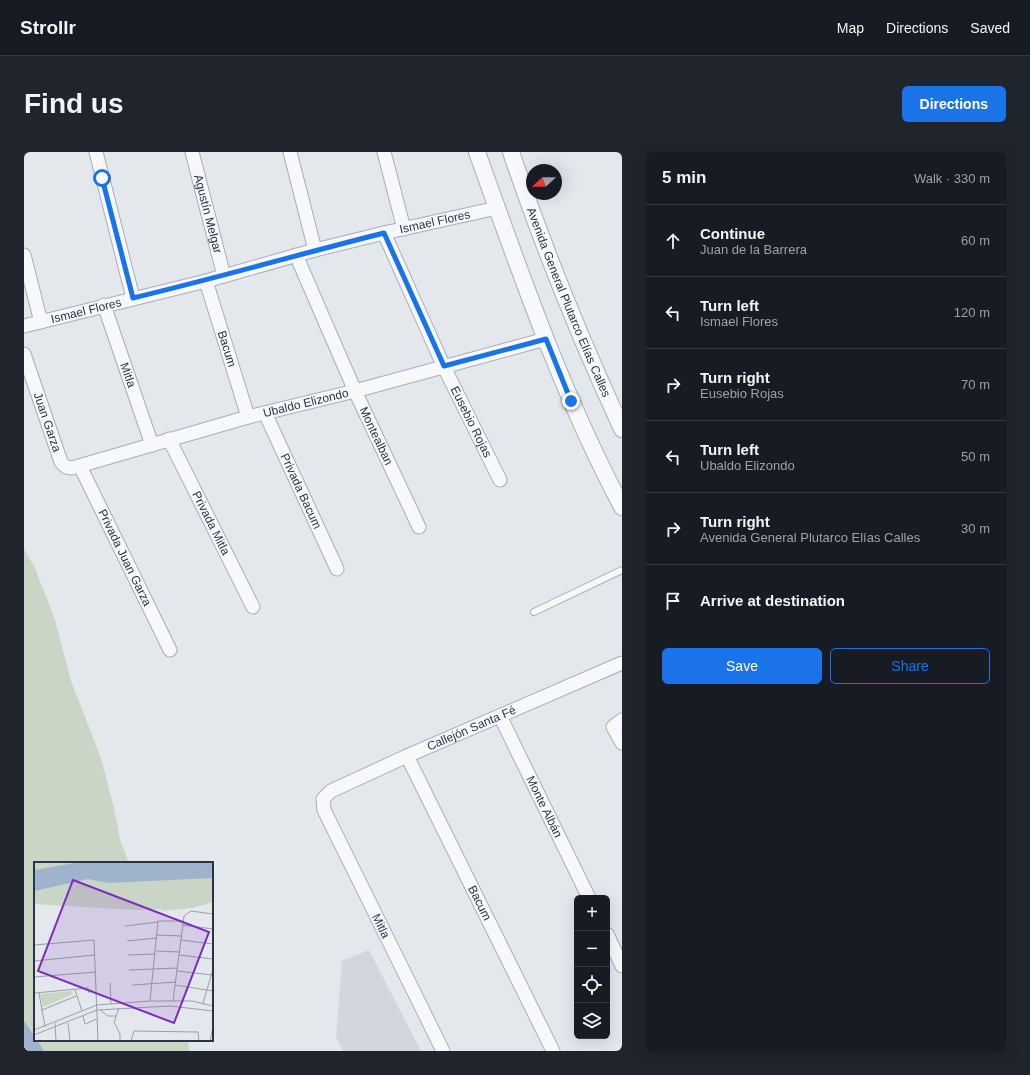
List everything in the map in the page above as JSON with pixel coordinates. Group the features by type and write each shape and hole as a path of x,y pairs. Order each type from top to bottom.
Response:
{"street":[{"path":"96,152 133,298"},
{"name":"Agustín Melgar","path":"192,152 224,276"},
{"path":"290,152 315,250"},
{"path":"384,152 404,229"},
{"path":"477,152 546,339 571,401 621,500"},
{"name":"Avenida General Plutarco Elías Calles","path":"511,152 532,214 576,328 622,429"},
{"name":"Ismael Flores","path":"24,326 206,281 315,250 498,208"},
{"name":"Eusebio Rojas","path":"384,233 444,366 500,480"},
{"path":"24,255 41,322"},
{"name":"Montealban","path":"296,256 355,391 419,527"},
{"name":"Bacum","path":"206,281 248,417"},
{"name":"Mitla","path":"104,305 152,445"},
{"name":"Ubaldo Elizondo","path":"66,467 72,468 80,466 248,417 355,391 546,339"},
{"name":"Juan Garza","path":"24,354 61,462 66,467"},
{"name":"Privada Bacum","path":"265,413 337,569"},
{"name":"Privada Mitla","path":"169,439 253,606"},
{"name":"Privada Juan Garza","path":"80,466 170,650"},
{"name":"Callejón Santa Fé","path":"324,799 331,791 407,756 622,663"},
{"name":"Monte Albán","path":"500,716 589,895"},
{"path":"617,724 622,743"},
{"name":"Bacum","path":"407,756 553,1051"},
{"name":"Mitla","path":"324,799 324,810 443,1051"},
{"path":"610,940 622,966"}],"lane":[{"path":"534,612 622,570"}],"shaded area":[{"path":"369,950 421,1051 343,1051 336,1037 342,961"}],"green space":[{"path":"24,549 35,568 55,620 71,681 101,758 114,808 120,840 129,862 34,862 34,1041 188,1041 189,1051 24,1051"}],"water":[{"path":"24,1021 34,1036 34,1041 38,1041 44,1051 24,1051"}],"route":[{"path":"102,178 133,298 206,281 315,250 384,233 444,366 546,339 571,401"}]}
